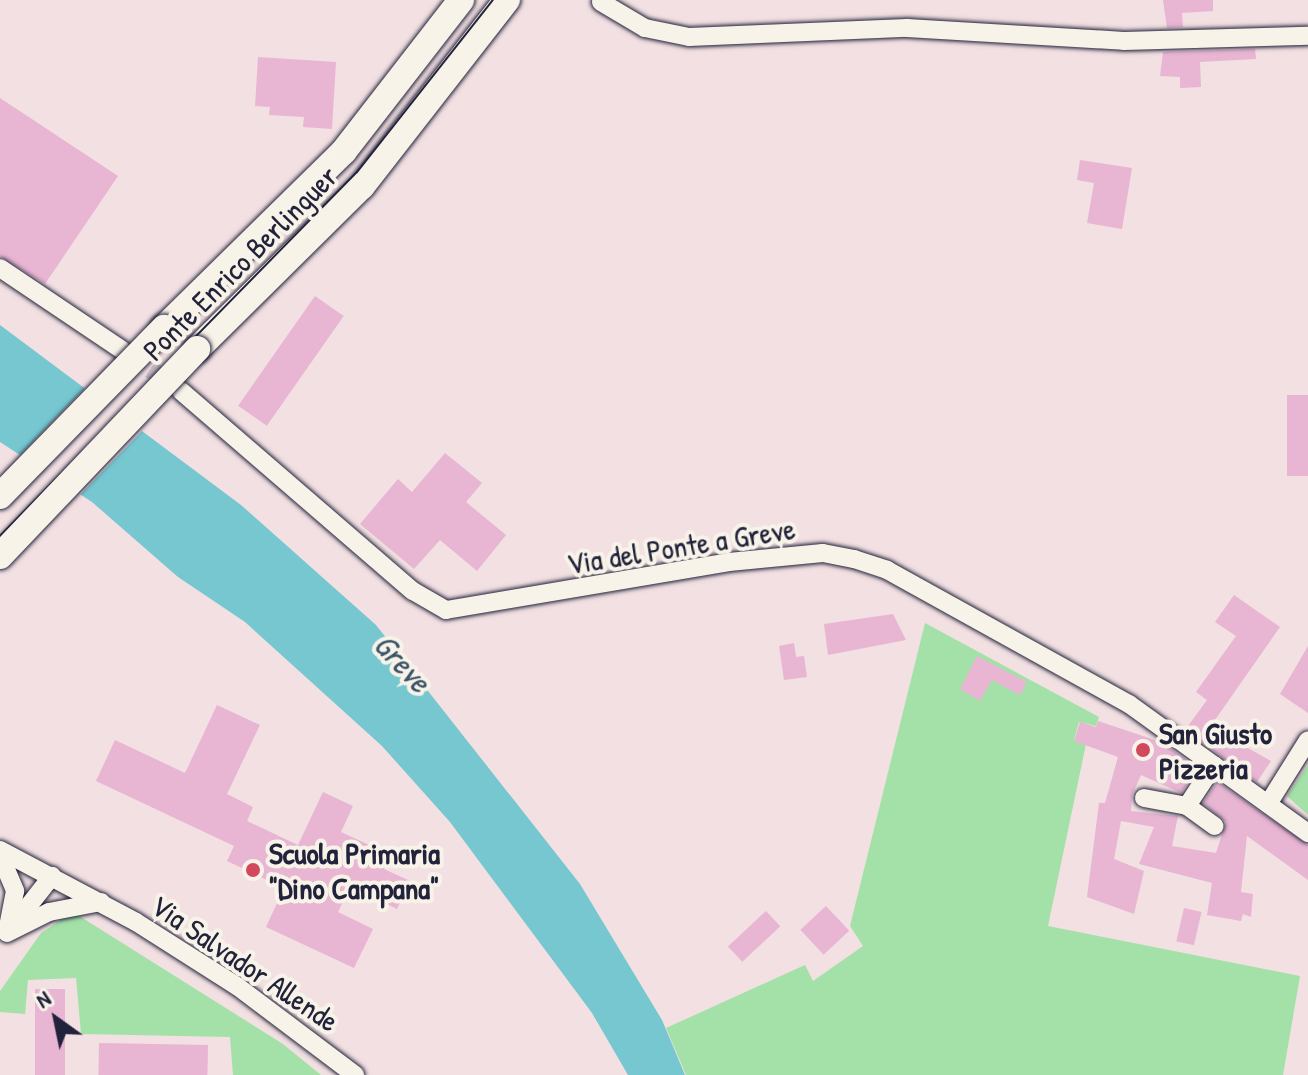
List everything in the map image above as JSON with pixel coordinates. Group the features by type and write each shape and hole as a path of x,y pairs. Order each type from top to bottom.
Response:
{"main road":[{"name":"Ponte Enrico Berlinguer","path":"0,496 164,328 344,151 461,0"},
{"name":"Ponte Enrico Berlinguer","path":"0,556 197,349 362,186 507,0"}],"street":[{"path":"601,2 645,28 689,37 907,28 1124,41 1308,36"},
{"path":"0,268 122,350"},
{"name":"Via del Ponte a Greve","path":"181,391 413,591 446,610 729,562 823,553 854,559 887,570 1129,704 1308,833"},
{"path":"1268,804 1308,740"},
{"path":"1187,806 1214,765"},
{"path":"1144,798 1187,806 1215,826"},
{"name":"Via Salvador Allende","path":"0,853 101,902 237,986 355,1075"},
{"name":"Via Salvador Allende","path":"0,853 15,891 3,937"},
{"path":"3,937 52,876"},
{"path":"3,937 49,912 101,902"}],"green space":[{"path":"925,623 1099,717 1096,726 1079,722 1074,740 1086,744 1048,926 1300,976 1283,1075 686,1075 666,1028 805,965 813,981 863,946 850,926"},
{"path":"1308,765 1308,815 1287,796"},
{"path":"73,912 283,1044 321,1075 233,1075 230,1037 81,1034 76,978 28,980 25,1014 0,1012 0,991 41,933"}],"water":[{"name":"Greve","path":"0,325 241,505 376,625 580,884 662,1020 685,1075 628,1075 592,1013 450,822 382,746 245,622 178,577 92,502 0,442"}],"pier":[{"path":"86,387 143,430 78,497 17,458"}],"building":[{"path":"1163,0 1213,0 1213,11 1182,13 1183,27 1167,28"},
{"path":"1255,49 1256,59 1200,62 1201,87 1180,88 1180,77 1160,76 1163,52"},
{"path":"258,57 336,62 332,129 303,127 304,117 269,115 270,107 255,106"},
{"path":"0,98 118,176 45,284 0,256"},
{"path":"1080,160 1132,168 1122,229 1087,223 1094,183 1077,180"},
{"path":"315,296 344,316 267,426 238,406"},
{"path":"1287,395 1308,395 1308,476 1287,476"},
{"path":"445,453 482,483 466,502 506,535 477,571 440,540 414,569 360,524 398,479 412,492"},
{"path":"1234,595 1280,627 1210,727 1271,761 1257,782 1185,730 1207,700 1196,692 1236,636 1215,622"},
{"path":"893,614 906,640 828,655 824,624"},
{"path":"794,643 796,657 804,656 807,677 784,680 779,646"},
{"path":"1308,646 1308,713 1280,694"},
{"path":"977,656 1027,682 1020,695 992,680 980,701 960,689"},
{"path":"217,705 260,725 227,794 253,807 247,821 298,845 323,792 353,806 341,832 391,855 384,869 410,881 397,909 350,887 338,912 373,929 354,968 266,927 284,888 227,861 234,846 96,781 115,740 185,773"},
{"path":"1098,721 1161,742 1198,768 1181,793 1141,775 1132,795 1131,811 1178,816 1172,846 1216,853 1226,822 1203,803 1217,782 1308,845 1308,880 1247,836 1241,892 1253,894 1251,917 1243,914 1241,921 1207,915 1212,883 1139,864 1154,827 1121,821 1114,859 1144,871 1134,914 1087,897 1099,803 1105,803 1118,757 1074,741 1080,722 1096,727"},
{"path":"826,906 849,931 824,955 800,930"},
{"path":"1184,908 1202,912 1194,945 1176,941"},
{"path":"766,911 780,926 742,962 728,946"},
{"path":"35,989 65,989 65,1075 35,1075"},
{"path":"99,1043 208,1045 207,1075 98,1075"}],"tunnel":[{"path":"128,354 176,387"}],"tram line":[{"path":"0,536 357,172 493,0"}],"place":[{"name":"San Giusto Pizzeria","path":"1143,750"},
{"name":"Scuola Primaria \"Dino Campana\"","path":"253,870"}]}
